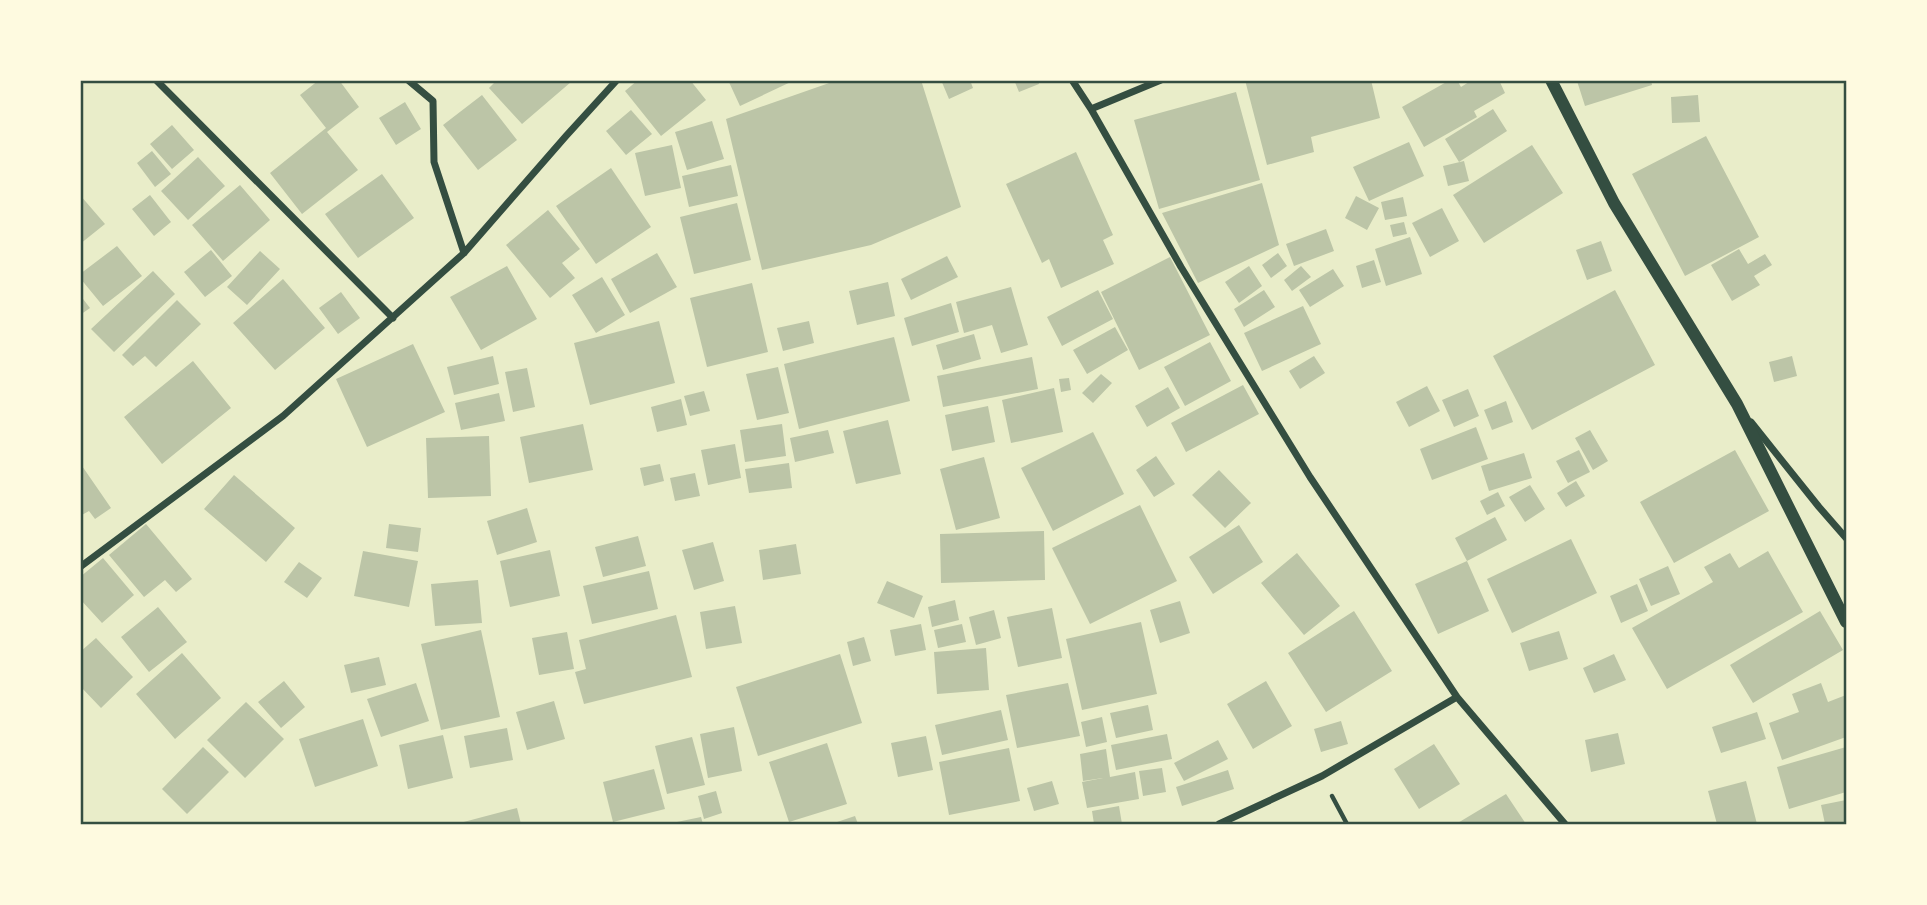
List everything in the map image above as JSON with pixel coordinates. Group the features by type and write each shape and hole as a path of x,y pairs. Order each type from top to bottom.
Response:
{"street":[{"path":"156,80 393,318"},
{"path":"408,80 433,101 434,162 464,254"},
{"path":"80,567 283,416 464,254 617,80"},
{"path":"1072,80 1181,267 1310,477 1457,697 1564,824"},
{"path":"1091,109 1161,80"},
{"path":"1551,80 1614,203 1737,404 1846,622"},
{"path":"1737,404 1846,538"},
{"path":"1219,824 1322,776 1457,697"}],"path":[{"path":"1322,776 1348,824"}],"building":[{"path":"319,80 339,80 359,107 327,132 358,170 302,214 270,173 326,128 300,95"},
{"path":"497,80 571,82 522,124 489,88"},
{"path":"638,80 690,80 706,100 661,136 625,91"},
{"path":"728,80 795,80 740,106"},
{"path":"831,80 921,80 961,207 871,245 762,270 726,119 832,82"},
{"path":"941,80 970,80 973,88 949,99"},
{"path":"1014,80 1038,80 1039,84 1019,92"},
{"path":"1245,80 1371,80 1380,118 1311,137 1314,152 1267,165"},
{"path":"1450,80 1457,80 1461,87 1472,80 1499,80 1505,93 1474,111 1477,117 1424,147 1402,107"},
{"path":"1651,80 1652,85 1585,106 1577,81"},
{"path":"1236,92 1260,180 1159,209 1134,120"},
{"path":"482,95 517,140 478,170 443,125"},
{"path":"1698,95 1700,122 1672,123 1671,97"},
{"path":"405,102 421,129 396,145 379,118"},
{"path":"1493,109 1507,131 1459,162 1445,139"},
{"path":"631,110 652,134 626,155 606,131"},
{"path":"712,121 724,159 687,170 675,132"},
{"path":"172,125 194,150 172,169 150,144"},
{"path":"1706,136 1759,237 1685,276 1632,174"},
{"path":"1409,142 1424,176 1369,201 1353,167"},
{"path":"672,145 681,188 645,196 635,153"},
{"path":"1532,145 1563,193 1484,243 1453,195"},
{"path":"152,151 171,174 155,187 137,163"},
{"path":"1076,152 1113,235 1103,240 1114,264 1061,288 1049,259 1042,263 1006,184"},
{"path":"198,157 225,186 188,220 161,191"},
{"path":"1464,161 1469,181 1448,186 1443,166"},
{"path":"731,165 738,196 689,207 682,176"},
{"path":"611,168 651,227 596,264 556,206"},
{"path":"382,174 414,218 358,258 325,214"},
{"path":"1262,183 1279,245 1198,283 1162,213"},
{"path":"240,185 270,220 223,261 192,225"},
{"path":"80,195 105,224 80,244"},
{"path":"150,195 171,222 154,236 132,209"},
{"path":"1356,196 1379,208 1367,230 1345,218"},
{"path":"1403,197 1407,216 1385,220 1381,202"},
{"path":"737,203 751,260 694,274 680,217"},
{"path":"1442,208 1459,241 1430,257 1412,223"},
{"path":"548,210 580,249 562,263 575,278 550,298 506,245"},
{"path":"1404,222 1407,234 1393,237 1390,225"},
{"path":"1326,229 1334,251 1294,266 1286,244"},
{"path":"1410,237 1422,274 1386,286 1375,249"},
{"path":"1601,241 1612,271 1587,280 1576,250"},
{"path":"117,246 142,276 103,306 80,278 80,274"},
{"path":"1739,249 1748,264 1765,254 1772,265 1754,276 1760,285 1732,301 1711,265"},
{"path":"211,250 232,276 205,297 184,272"},
{"path":"260,251 280,269 247,305 227,287"},
{"path":"657,253 677,287 630,313 611,279"},
{"path":"1278,253 1287,266 1271,278 1262,265"},
{"path":"947,256 958,277 911,300 901,279"},
{"path":"1170,257 1210,335 1139,370 1101,292"},
{"path":"1374,260 1381,282 1362,288 1356,266"},
{"path":"507,266 537,319 481,350 450,297"},
{"path":"1249,266 1262,286 1239,303 1225,282"},
{"path":"1301,266 1311,277 1292,291 1284,280"},
{"path":"1333,269 1344,286 1310,307 1299,290"},
{"path":"153,271 175,294 114,352 91,329"},
{"path":"602,277 625,315 596,333 572,295"},
{"path":"283,279 325,328 275,370 233,323"},
{"path":"888,282 895,316 857,325 849,291"},
{"path":"752,283 768,352 707,367 690,298"},
{"path":"1011,287 1028,345 1001,353 992,325 964,333 956,302"},
{"path":"1098,290 1113,319 1062,346 1047,317"},
{"path":"1264,290 1275,307 1244,327 1234,309"},
{"path":"1615,290 1655,365 1532,430 1493,356"},
{"path":"341,292 360,318 338,334 319,308"},
{"path":"80,295 90,308 80,315"},
{"path":"177,300 201,324 156,367 145,356 133,366 122,355"},
{"path":"951,303 959,332 912,346 904,318"},
{"path":"1303,306 1321,344 1262,371 1244,333"},
{"path":"659,321 675,383 590,405 574,343"},
{"path":"809,321 814,343 783,351 777,328"},
{"path":"1115,327 1128,350 1087,374 1073,350"},
{"path":"974,334 981,359 943,370 936,345"},
{"path":"894,337 910,401 799,429 784,364"},
{"path":"1210,342 1231,381 1185,406 1164,367"},
{"path":"413,344 445,412 367,447 336,379"},
{"path":"493,356 499,384 454,395 447,367"},
{"path":"1314,356 1325,373 1300,389 1289,371"},
{"path":"1792,356 1797,376 1774,382 1769,362"},
{"path":"1032,357 1038,389 943,407 937,376"},
{"path":"193,361 231,408 162,464 124,417"},
{"path":"778,367 789,413 757,420 746,374"},
{"path":"527,368 535,407 513,412 505,372"},
{"path":"1101,374 1112,383 1093,403 1082,393"},
{"path":"1069,378 1071,390 1061,392 1059,379"},
{"path":"1243,385 1259,414 1186,452 1171,423"},
{"path":"1427,386 1440,411 1409,427 1396,402"},
{"path":"1168,387 1180,408 1147,427 1135,406"},
{"path":"1054,388 1063,432 1011,443 1002,400"},
{"path":"1468,389 1479,416 1454,427 1442,400"},
{"path":"704,391 710,411 690,416 684,396"},
{"path":"499,393 505,421 461,430 455,403"},
{"path":"681,399 687,425 657,432 651,407"},
{"path":"1506,401 1513,422 1492,430 1484,410"},
{"path":"988,406 995,442 952,451 945,415"},
{"path":"888,420 901,474 856,484 843,431"},
{"path":"583,424 593,470 529,483 520,437"},
{"path":"782,424 786,456 745,462 740,430"},
{"path":"1476,427 1488,459 1432,480 1420,449"},
{"path":"828,430 834,453 795,462 790,438"},
{"path":"1590,430 1608,461 1593,470 1575,438"},
{"path":"1093,432 1124,494 1053,531 1021,468"},
{"path":"489,436 491,496 428,498 426,438"},
{"path":"735,444 741,478 708,485 701,450"},
{"path":"1579,450 1590,472 1568,483 1556,461"},
{"path":"1735,450 1769,511 1674,563 1640,502"},
{"path":"1524,453 1532,478 1489,491 1481,466"},
{"path":"1156,456 1175,484 1154,497 1136,470"},
{"path":"984,457 1000,518 956,530 940,469"},
{"path":"80,463 111,508 95,519 89,511 80,516"},
{"path":"789,463 792,488 749,493 745,469"},
{"path":"660,464 664,481 644,486 640,468"},
{"path":"1219,470 1251,503 1225,528 1192,495"},
{"path":"695,473 700,496 675,501 670,478"},
{"path":"234,475 295,528 266,562 204,509"},
{"path":"1576,481 1585,496 1566,507 1557,493"},
{"path":"1530,485 1545,509 1525,522 1509,497"},
{"path":"1498,492 1505,506 1487,515 1480,501"},
{"path":"1140,505 1177,581 1090,624 1052,548"},
{"path":"527,508 537,542 497,555 487,521"},
{"path":"1495,517 1507,540 1467,561 1455,538"},
{"path":"146,524 192,579 176,592 165,580 144,597 109,555"},
{"path":"389,524 421,528 418,552 386,548"},
{"path":"1239,525 1263,562 1213,594 1189,557"},
{"path":"1044,531 1045,580 941,583 940,534"},
{"path":"638,536 646,566 603,577 595,547"},
{"path":"1571,539 1597,593 1512,633 1487,579"},
{"path":"713,542 724,581 694,590 682,550"},
{"path":"796,544 801,574 763,580 759,550"},
{"path":"550,550 560,596 510,607 500,561"},
{"path":"363,551 418,561 409,607 354,596"},
{"path":"1768,551 1803,612 1667,689 1632,628 1713,582 1704,567 1730,553 1739,568"},
{"path":"1297,553 1340,606 1304,635 1261,583"},
{"path":"103,558 134,595 102,623 80,599 80,577"},
{"path":"1467,561 1489,611 1438,634 1415,584"},
{"path":"299,562 322,578 307,598 284,582"},
{"path":"1668,566 1680,594 1651,606 1639,579"},
{"path":"649,571 658,609 592,624 583,586"},
{"path":"478,580 482,623 435,626 431,584"},
{"path":"887,581 923,596 914,618 877,603"},
{"path":"1637,584 1648,611 1621,623 1610,596"},
{"path":"955,600 959,620 932,627 928,607"},
{"path":"1180,601 1190,633 1160,643 1150,610"},
{"path":"735,606 742,643 706,649 700,612"},
{"path":"158,607 187,642 149,672 121,637"},
{"path":"1052,608 1062,658 1018,667 1007,617"},
{"path":"994,610 1001,638 976,645 969,617"},
{"path":"1354,611 1392,671 1326,712 1288,653"},
{"path":"1820,611 1843,650 1753,703 1730,665"},
{"path":"676,615 692,677 584,704 575,672 586,669 579,640"},
{"path":"1141,622 1157,694 1082,710 1066,639"},
{"path":"921,624 926,650 895,656 890,630"},
{"path":"962,624 966,642 938,648 934,630"},
{"path":"481,630 500,717 441,730 421,644"},
{"path":"1559,631 1568,659 1529,671 1520,643"},
{"path":"567,632 574,669 539,675 532,638"},
{"path":"864,637 871,661 853,666 847,642"},
{"path":"96,638 133,677 101,708 80,686 80,652"},
{"path":"986,648 989,690 937,694 934,652"},
{"path":"182,653 221,698 175,739 136,694"},
{"path":"840,654 862,723 758,756 736,687"},
{"path":"1614,654 1626,680 1594,693 1583,668"},
{"path":"379,657 386,685 351,693 344,665"},
{"path":"284,681 305,707 281,728 258,702"},
{"path":"1266,681 1292,726 1253,749 1227,704"},
{"path":"416,683 429,721 381,737 367,699"},
{"path":"1068,683 1080,736 1017,748 1006,695"},
{"path":"1821,683 1828,702 1846,695 1846,737 1782,760 1769,723 1799,712 1792,694"},
{"path":"554,701 565,739 527,750 516,712"},
{"path":"246,702 284,739 245,778 207,740"},
{"path":"1148,705 1153,730 1116,738 1110,713"},
{"path":"1001,710 1008,740 942,755 935,725"},
{"path":"1757,712 1766,739 1721,753 1712,727"},
{"path":"1102,717 1107,742 1086,747 1081,722"},
{"path":"363,719 378,766 315,787 299,739"},
{"path":"1341,721 1348,744 1321,752 1314,729"},
{"path":"734,727 742,771 708,778 700,734"},
{"path":"507,728 513,760 470,768 464,736"},
{"path":"1618,733 1625,764 1591,772 1585,740"},
{"path":"1167,734 1172,759 1116,770 1111,745"},
{"path":"443,735 453,778 408,789 399,745"},
{"path":"926,736 933,770 898,777 891,743"},
{"path":"692,737 705,785 667,794 655,746"},
{"path":"1218,740 1228,759 1184,781 1174,763"},
{"path":"827,743 847,804 789,822 769,762"},
{"path":"1434,744 1460,784 1419,809 1394,769"},
{"path":"203,747 229,772 187,814 162,789"},
{"path":"1846,747 1846,792 1789,809 1777,767"},
{"path":"1009,748 1020,801 949,815 939,762"},
{"path":"1106,749 1110,777 1135,772 1139,799 1087,808 1082,782 1103,778 1083,781 1080,754"},
{"path":"1162,768 1166,792 1143,796 1139,771"},
{"path":"654,769 665,809 613,822 603,782"},
{"path":"1228,770 1234,789 1182,806 1176,787"},
{"path":"1052,781 1059,804 1034,811 1027,788"},
{"path":"1746,781 1757,824 1717,824 1708,791"},
{"path":"716,791 722,813 704,819 698,796"},
{"path":"1506,794 1526,824 1456,824"},
{"path":"1846,800 1846,824 1825,824 1821,805"},
{"path":"1119,806 1122,824 1094,824 1092,811"},
{"path":"517,808 521,824 456,824"},
{"path":"855,816 858,824 831,824"},
{"path":"701,817 703,824 672,824 672,823"}]}
